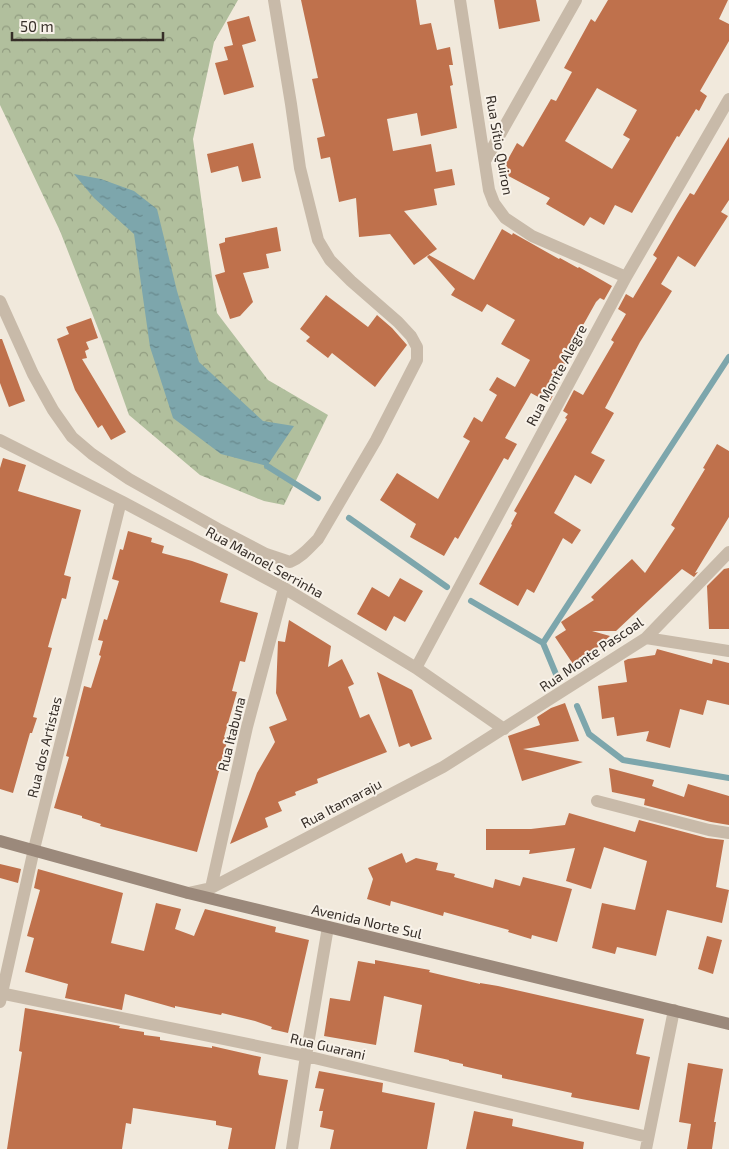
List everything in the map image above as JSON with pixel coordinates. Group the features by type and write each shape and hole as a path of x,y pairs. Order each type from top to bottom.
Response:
{"street":[{"path":"0,300 33,374 53,410 72,437 92,454 129,479 266,554 290,562 307,551 318,539 376,440 416,360 417,347 411,336 398,322 350,282 330,260 318,240 300,168 274,0"},
{"name":"Rua Sítio Quiron","path":"460,0 489,190 494,203 505,218 532,236 626,277"},
{"path":"486,161 576,0"},
{"name":"Rua Monte Alegre","path":"416,668 626,277 729,99"},
{"name":"Rua Manoel Serrinha","path":"0,440 121,501 284,588 416,668 504,729"},
{"name":"Rua dos Artistas","path":"0,996 34,849 121,501"},
{"name":"Rua Monte Pascoal","path":"504,729 646,638 729,552"},
{"name":"Rua Itabuna","path":"211,888 247,728 284,588"},
{"path":"646,638 729,651"},
{"name":"Rua Itamaraju","path":"188,893 211,888 443,767 504,729"},
{"path":"597,801 709,830 729,833"},
{"name":"Avenida Norte Sul","path":"0,841 188,893 729,1024"},
{"path":"292,1149 328,927"},
{"name":"Rua Guarani","path":"0,996 306,1056 647,1143"},
{"path":"647,1143 674,1010"}],"green space":[{"path":"0,0 238,0 214,42 193,139 217,313 268,380 328,415 284,505 264,501 200,475 129,415 101,336 60,231 0,105"}],"water":[{"path":"74,174 101,179 134,191 157,209 177,291 199,362 263,421 294,426 267,466 221,454 173,418 150,347 134,234 94,198"}],"building":[{"path":"301,0 416,0 420,25 431,23 437,50 450,47 453,65 449,65 453,85 450,86 457,128 421,136 417,113 387,119 393,151 431,144 436,172 452,169 455,185 434,189 437,205 404,211 437,249 414,265 390,234 359,237 356,198 339,202 330,157 321,159 317,138 325,136 312,79 318,78"},
{"path":"494,0 536,0 540,21 499,29"},
{"path":"608,0 728,0 719,19 729,24 729,41 700,91 707,96 699,111 696,109 679,137 677,136 632,213 615,205 604,225 590,217 584,226 546,204 550,198 501,172 517,143 523,147 551,99 556,101 572,72 564,68 591,19 595,22","holes":["597,88 637,110 623,135 630,139 612,169 565,141"]},
{"path":"249,16 256,41 242,45 254,87 224,95 215,63 228,60 224,47 233,45 227,22"},
{"path":"729,137 729,200 721,212 728,216 695,267 678,256 661,284 672,291 640,342 605,408 614,413 591,453 605,460 591,484 575,475 554,513 581,530 572,544 563,538 534,593 527,589 518,606 479,584 512,525 517,513 514,511 567,419 565,418 568,414 563,411 574,390 583,395 614,342 611,340 626,314 618,309 626,294 633,298 657,258 653,255 677,214 690,193 694,195"},
{"path":"253,143 261,178 242,182 238,166 211,173 207,154"},
{"path":"277,227 281,251 266,254 269,268 243,273 253,302 240,316 230,319 215,275 225,272 219,244 225,242 225,238"},
{"path":"502,229 512,235 513,233 559,259 579,267 612,286 604,300 600,298 596,302 577,336 579,337 556,380 560,382 549,403 531,393 505,438 517,444 508,460 504,458 458,539 455,537 444,556 410,537 416,524 380,500 397,473 438,499 470,441 463,437 474,417 482,422 497,395 489,390 497,377 515,387 530,360 501,344 515,320 487,304 482,312 451,295 455,289 427,257 429,255 474,280"},
{"path":"326,295 368,327 377,315 407,345 375,387 332,353 328,358 306,341 310,337 300,329"},
{"path":"91,318 98,338 86,342 89,349 85,351 87,358 82,359 126,432 111,440 102,425 98,428 75,390 57,339 69,334 66,327"},
{"path":"0,339 2,339 25,401 9,407 0,383"},
{"path":"717,444 729,451 729,517 695,573 698,572 694,577 682,569 616,631 592,631 610,636 598,647 573,664 555,637 566,630 561,622 594,600 591,597 632,559 645,573 675,528 671,525 705,469 703,468"},
{"path":"3,458 26,465 18,491 81,510 64,575 71,577 66,599 62,598 48,647 52,648 33,717 37,718 32,733 30,733 13,793 0,789 0,468"},
{"path":"128,531 152,538 151,542 164,546 162,553 228,574 220,602 258,613 245,662 240,661 232,691 237,692 224,737 228,738 197,852 100,826 101,824 82,818 82,816 54,808 69,757 66,756 84,686 91,688 101,656 99,655 103,641 98,640 104,619 107,620 119,581 112,579 120,549 123,550"},
{"path":"729,568 729,629 709,629 707,586 724,569"},
{"path":"400,578 423,591 405,622 394,616 386,631 357,614 372,587 389,597"},
{"path":"289,620 331,646 328,667 342,659 354,684 348,687 360,718 369,714 387,752 317,779 318,783 295,792 296,795 278,802 282,811 265,818 268,827 230,844 257,773 275,742 269,727 287,720 276,693 278,641 285,642"},
{"path":"657,649 712,664 713,659 729,663 729,705 707,700 703,715 680,709 670,748 646,741 649,731 617,736 614,717 602,719 598,686 627,682 624,661 655,655"},
{"path":"377,672 412,690 432,739 411,747 409,743 399,747"},
{"path":"565,703 579,741 523,749 583,762 522,781 508,736 540,725 537,717 551,708"},
{"path":"609,768 654,780 652,786 684,797 688,784 729,796 729,825 644,805 645,799 612,792"},
{"path":"569,813 635,832 639,820 707,838 724,840 716,887 729,890 722,923 667,910 656,956 617,947 615,954 592,948 602,903 635,910 647,861 604,847 591,889 566,881 575,848 529,854 530,850 486,850 486,829 531,829 565,825"},
{"path":"402,853 406,863 416,858 438,863 436,870 455,874 454,877 493,888 495,879 520,886 523,877 572,889 557,942 532,935 531,939 508,932 509,930 444,912 443,916 391,901 390,906 367,899 373,879 368,868"},
{"path":"0,864 21,869 18,883 0,878"},
{"path":"38,869 123,893 111,943 144,951 156,903 181,909 175,929 194,936 205,909 276,927 275,932 309,940 288,1033 271,1029 272,1027 255,1021 222,1013 221,1015 175,1006 175,1008 125,994 122,1010 65,998 68,984 25,972 34,938 27,936 40,890 34,888"},
{"path":"707,936 722,940 713,974 698,969"},
{"path":"375,960 430,970 429,972 480,984 498,986 644,1019 636,1054 650,1057 639,1110 571,1097 572,1093 502,1078 502,1075 414,1052 422,1005 384,996 376,1045 324,1036 330,998 350,1001 358,961 375,964"},
{"path":"25,1008 120,1026 119,1028 144,1032 144,1035 160,1037 160,1040 212,1048 212,1046 261,1057 259,1075 288,1080 275,1149 228,1149 232,1128 216,1125 216,1121 133,1108 131,1124 126,1123 122,1149 7,1149 22,1052 19,1051"},
{"path":"688,1063 723,1069 714,1122 716,1122 712,1149 687,1149 691,1124 679,1122"},
{"path":"319,1071 383,1083 382,1092 435,1103 427,1149 330,1149 334,1130 320,1127 323,1111 319,1111 324,1089 315,1088"},
{"path":"474,1111 513,1119 512,1126 584,1142 583,1149 466,1149"}],"waterway":[{"path":"543,643 729,357"},
{"path":"267,466 318,498"},
{"path":"349,518 447,587"},
{"path":"471,601 543,643 558,679"},
{"path":"577,706 589,734 623,760 729,778"}]}
